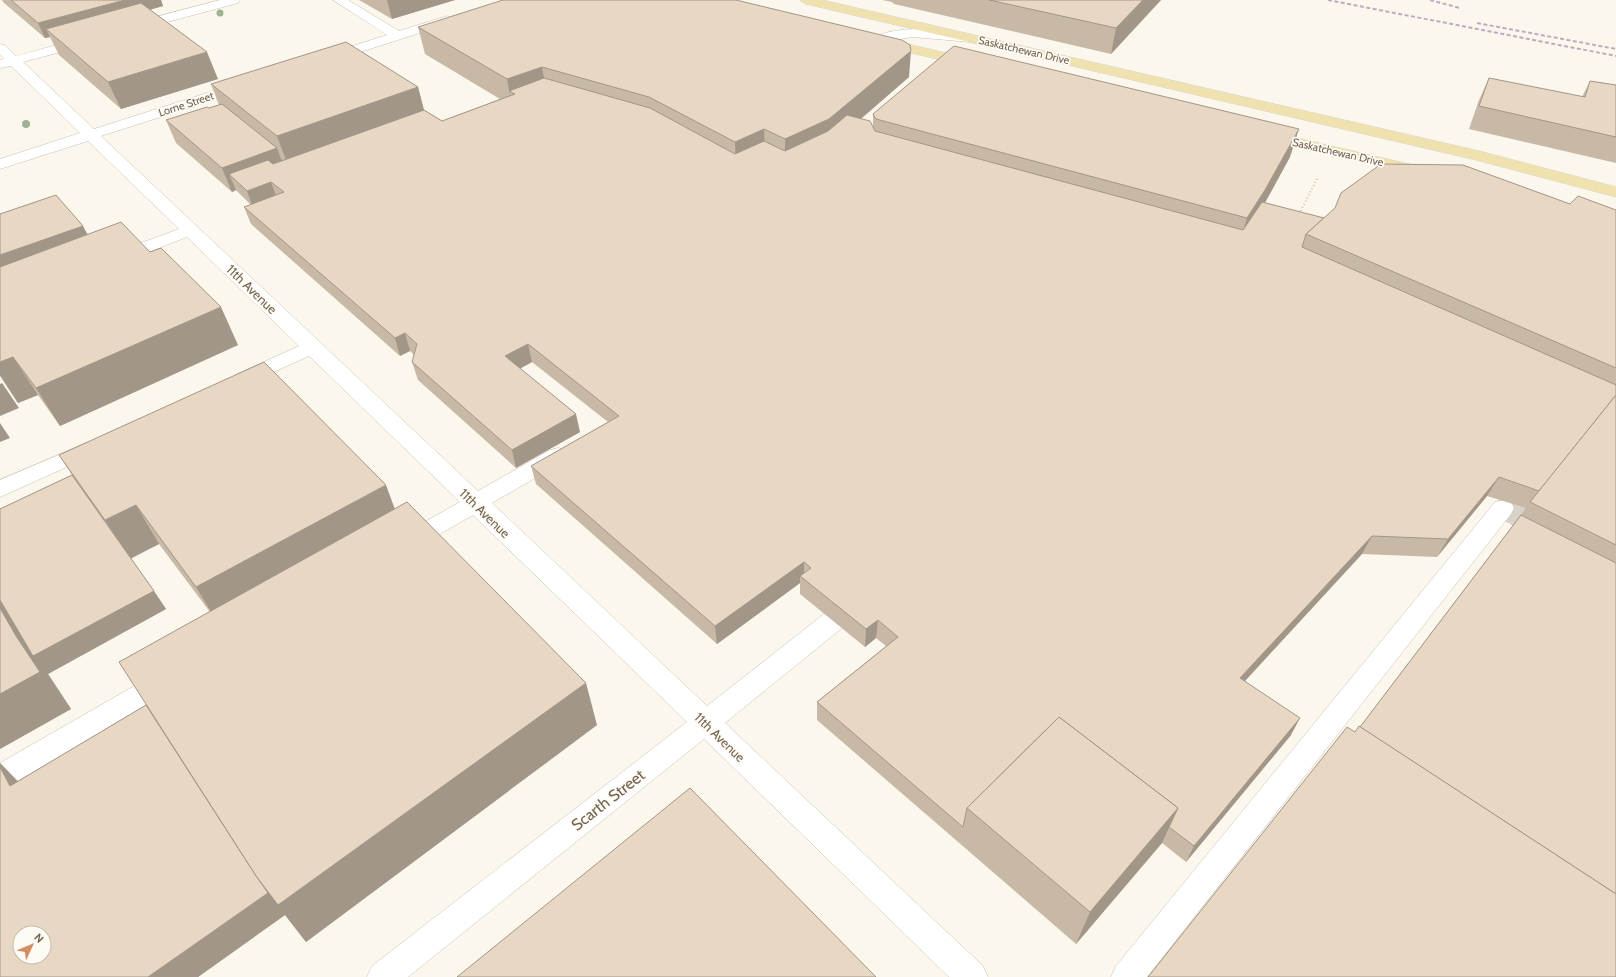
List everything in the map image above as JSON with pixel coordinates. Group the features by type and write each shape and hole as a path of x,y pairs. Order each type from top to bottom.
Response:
{"main road":[{"name":"Saskatchewan Drive","path":"806,0 1479,156 1616,192"},
{"name":"Saskatchewan Drive","path":"874,40 987,67"},
{"name":"Saskatchewan Drive","path":"1255,132 1433,175"}],"street":[{"path":"125,30 234,0"},
{"path":"339,0 398,36"},
{"path":"317,62 458,17"},
{"path":"874,40 897,34 910,33 971,38"},
{"path":"7,62 95,38"},
{"name":"11th Avenue","path":"0,48 7,62 91,135 972,977"},
{"name":"Lorne Street","path":"0,164 257,81"},
{"path":"103,263 191,230"},
{"path":"225,387 312,347"},
{"path":"0,489 109,439"},
{"path":"386,554 576,445"},
{"path":"1127,977 1504,508"},
{"name":"Scarth Street","path":"383,977 832,621"},
{"path":"0,777 186,670"}],"path":[{"path":"1299,214 1331,150"}],"building":[{"path":"11,0 125,0 38,23"},
{"path":"503,0 736,0 902,40 910,45 911,51 829,119 785,139 764,129 735,142 649,97 542,67 507,79 418,27"},
{"path":"989,0 1143,0 1116,28"},
{"path":"141,3 207,52 108,82 46,29"},
{"path":"346,42 418,87 277,136 211,84"},
{"path":"954,46 1299,129 1265,190 1247,218 876,119 873,114"},
{"path":"544,78 650,108 735,154 764,141 785,151 828,131 847,115 870,121 875,131 1243,230 1262,202 1324,218 1306,234 1302,247 1616,385 1616,395 1539,491 1499,477 1448,539 1372,536 1240,678 1300,718 1194,846 1169,827 1178,808 1059,717 967,808 963,827 817,702 898,637 878,620 866,629 800,576 811,568 804,562 715,626 531,466 619,416 528,344 505,356 576,414 512,450 412,362 417,344 405,333 395,338 244,207 284,192 271,182 247,191 229,174 268,160 273,164 424,110 442,121 515,94 509,91"},
{"path":"1489,78 1585,97 1590,81 1616,85 1616,137 1479,106"},
{"path":"222,104 277,148 222,168 166,120 207,107 209,108"},
{"path":"1381,164 1463,165 1570,204 1578,196 1616,210 1616,368 1306,234 1335,208 1341,193"},
{"path":"56,195 83,226 0,255 0,214"},
{"path":"121,222 150,252 161,248 221,307 36,388 13,357 0,362 0,267"},
{"path":"264,362 386,485 196,587 136,505 105,520 59,455"},
{"path":"1616,395 1616,545 1530,502"},
{"path":"72,475 154,591 33,656 0,600 0,509"},
{"path":"407,502 586,683 278,905 256,876 119,662"},
{"path":"1521,515 1616,563 1616,894 1360,727"},
{"path":"0,608 16,636 40,672 0,694"},
{"path":"146,705 268,893 148,977 0,977 0,767 10,786"},
{"path":"1059,717 1178,808 1090,912 967,808"},
{"path":"1359,726 1616,894 1616,977 1148,977 1347,727 1355,732"},
{"path":"690,788 876,977 457,977"}],"tunnel":[{"path":"1503,508 1547,530"}],"railway":[{"path":"1328,0 1616,56"},
{"path":"1430,0 1460,8"},
{"path":"1477,23 1616,49"}]}
